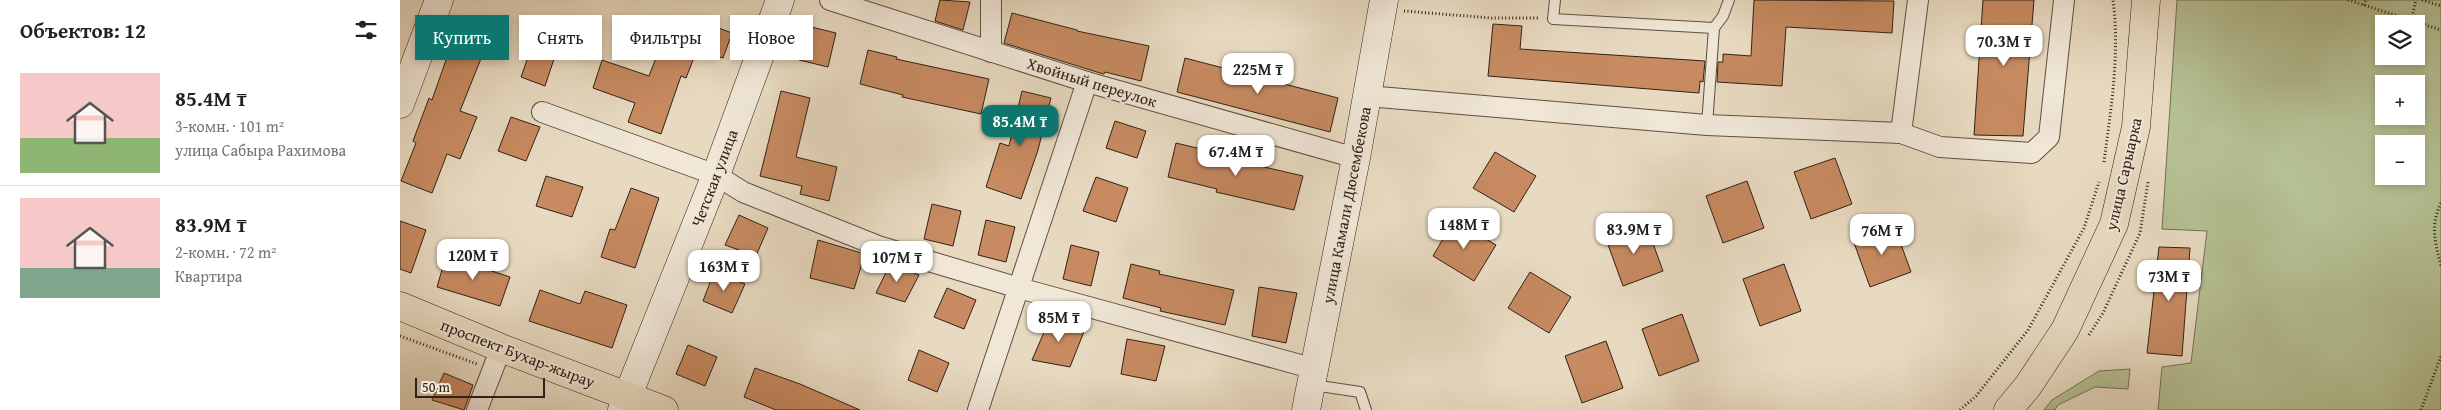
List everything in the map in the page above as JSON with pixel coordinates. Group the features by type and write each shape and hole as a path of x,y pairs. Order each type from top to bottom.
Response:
{"main road":[{"name":"улица Сарыарка","path":"2008,410 2028,386 2065,330 2114,224 2136,127 2146,0"},
{"name":"проспект Бухар-жырау","path":"400,306 625,403 664,410"}],"street":[{"path":"400,104 439,0"},
{"name":"Четская улица","path":"625,403 716,175 780,0"},
{"name":"Хвойный переулок","path":"830,0 1087,82 1356,158"},
{"path":"991,0 991,52"},
{"path":"1901,133 1918,0"},
{"path":"1367,96 1707,125 1901,133 1940,147 2032,153 2049,137 2064,0"},
{"name":"улица Камали Дюсембекова","path":"1311,388 1356,158 1383,5"},
{"path":"978,410 1087,82"},
{"path":"542,112 716,175 743,192 878,246 1019,288 1311,388"},
{"path":"478,410 501,348"}],"lane":[{"path":"1555,0 1554,19 1714,28"},
{"path":"1707,125 1714,28 1723,16 1729,0"},
{"path":"1311,388 1360,392 1366,410"}],"path":[{"path":"2102,172 2114,86 2116,42 2113,0"},
{"path":"2348,0 2395,15"},
{"path":"2364,5 2366,0"},
{"path":"2412,15 2416,0"},
{"path":"2422,0 2441,6"},
{"path":"1383,5 1492,18 1513,16 1554,19"},
{"path":"2425,25 2441,30"},
{"path":"1960,410 1976,396 2028,330 2084,228 2099,181"},
{"path":"2441,204 2434,220 2436,245 2441,266"},
{"path":"2421,410 2441,356"}],"green space":[{"path":"2177,0 2441,0 2441,410 2158,410 2162,367 2191,363 2207,231 2162,229"},
{"path":"2130,369 2128,389 2095,387 2058,405 2055,410 2044,410 2052,400 2099,371"}],"building":[{"path":"940,0 970,2 963,30 935,21"},
{"path":"1754,0 1894,1 1892,33 1786,27 1782,86 1717,82 1718,62 1723,62 1723,54 1751,56"},
{"path":"1983,0 2034,0 2023,136 1974,135"},
{"path":"1012,13 1077,31 1149,46 1141,81 1105,72 1104,74 1100,73 1004,43"},
{"path":"1493,24 1522,26 1520,49 1705,61 1703,82 1700,81 1699,93 1488,76"},
{"path":"813,27 836,33 828,67 799,60 813,60"},
{"path":"720,29 730,32 730,39 723,58 720,57"},
{"path":"868,50 897,57 896,59 989,79 981,114 902,97 903,95 860,84"},
{"path":"1185,58 1338,98 1330,132 1177,92"},
{"path":"446,60 480,60 460,111 477,117 460,159 447,154 432,193 401,181 416,143 413,141 429,98 432,100"},
{"path":"527,60 554,60 545,86 521,77"},
{"path":"602,60 649,76 655,60 693,60 686,78 681,76 661,134 628,122 635,103 593,88"},
{"path":"781,91 810,98 796,157 837,167 829,201 800,194 802,186 760,176"},
{"path":"1022,91 1051,98 1038,150 1021,199 986,187 1000,143 1009,146"},
{"path":"511,117 540,127 526,161 498,151"},
{"path":"1115,121 1146,131 1137,158 1106,148"},
{"path":"1176,143 1205,150 1204,153 1303,176 1294,210 1216,192 1217,189 1168,177"},
{"path":"1495,152 1536,176 1514,212 1473,188"},
{"path":"1835,158 1852,204 1811,219 1794,172"},
{"path":"546,176 583,187 572,217 536,206"},
{"path":"1096,177 1128,188 1116,222 1083,211"},
{"path":"1747,181 1764,228 1723,243 1706,196"},
{"path":"631,188 659,198 635,268 601,257 610,229 615,230"},
{"path":"932,204 961,211 953,246 924,239"},
{"path":"739,215 768,228 756,256 725,245"},
{"path":"986,220 1015,227 1006,262 978,255"},
{"path":"1454,220 1496,245 1474,281 1433,256"},
{"path":"400,221 426,230 411,273 400,269"},
{"path":"1646,224 1663,271 1623,286 1606,239"},
{"path":"1894,225 1911,272 1870,287 1853,240"},
{"path":"818,240 865,254 854,289 810,278"},
{"path":"1071,245 1099,252 1091,286 1063,279"},
{"path":"2159,247 2190,248 2182,356 2147,353"},
{"path":"446,256 510,277 500,306 437,287"},
{"path":"890,264 919,275 905,302 876,293"},
{"path":"1131,264 1160,271 1159,274 1234,290 1225,325 1160,311 1161,308 1123,298"},
{"path":"1784,264 1801,311 1760,326 1743,279"},
{"path":"714,272 745,284 732,313 703,301"},
{"path":"1530,272 1571,297 1549,333 1508,308"},
{"path":"1259,287 1297,293 1286,343 1252,336"},
{"path":"947,288 976,300 964,329 934,317"},
{"path":"540,290 580,304 585,291 627,305 612,348 529,321"},
{"path":"1682,314 1699,361 1659,376 1642,329"},
{"path":"1051,316 1085,329 1070,367 1032,360"},
{"path":"1127,339 1165,346 1156,381 1121,374"},
{"path":"1606,341 1623,388 1582,403 1565,356"},
{"path":"688,345 717,357 705,386 676,374"},
{"path":"919,350 949,363 937,392 908,380"},
{"path":"755,368 800,384 860,410 776,410 744,397"},
{"path":"444,373 473,385 464,410 432,400"}]}
